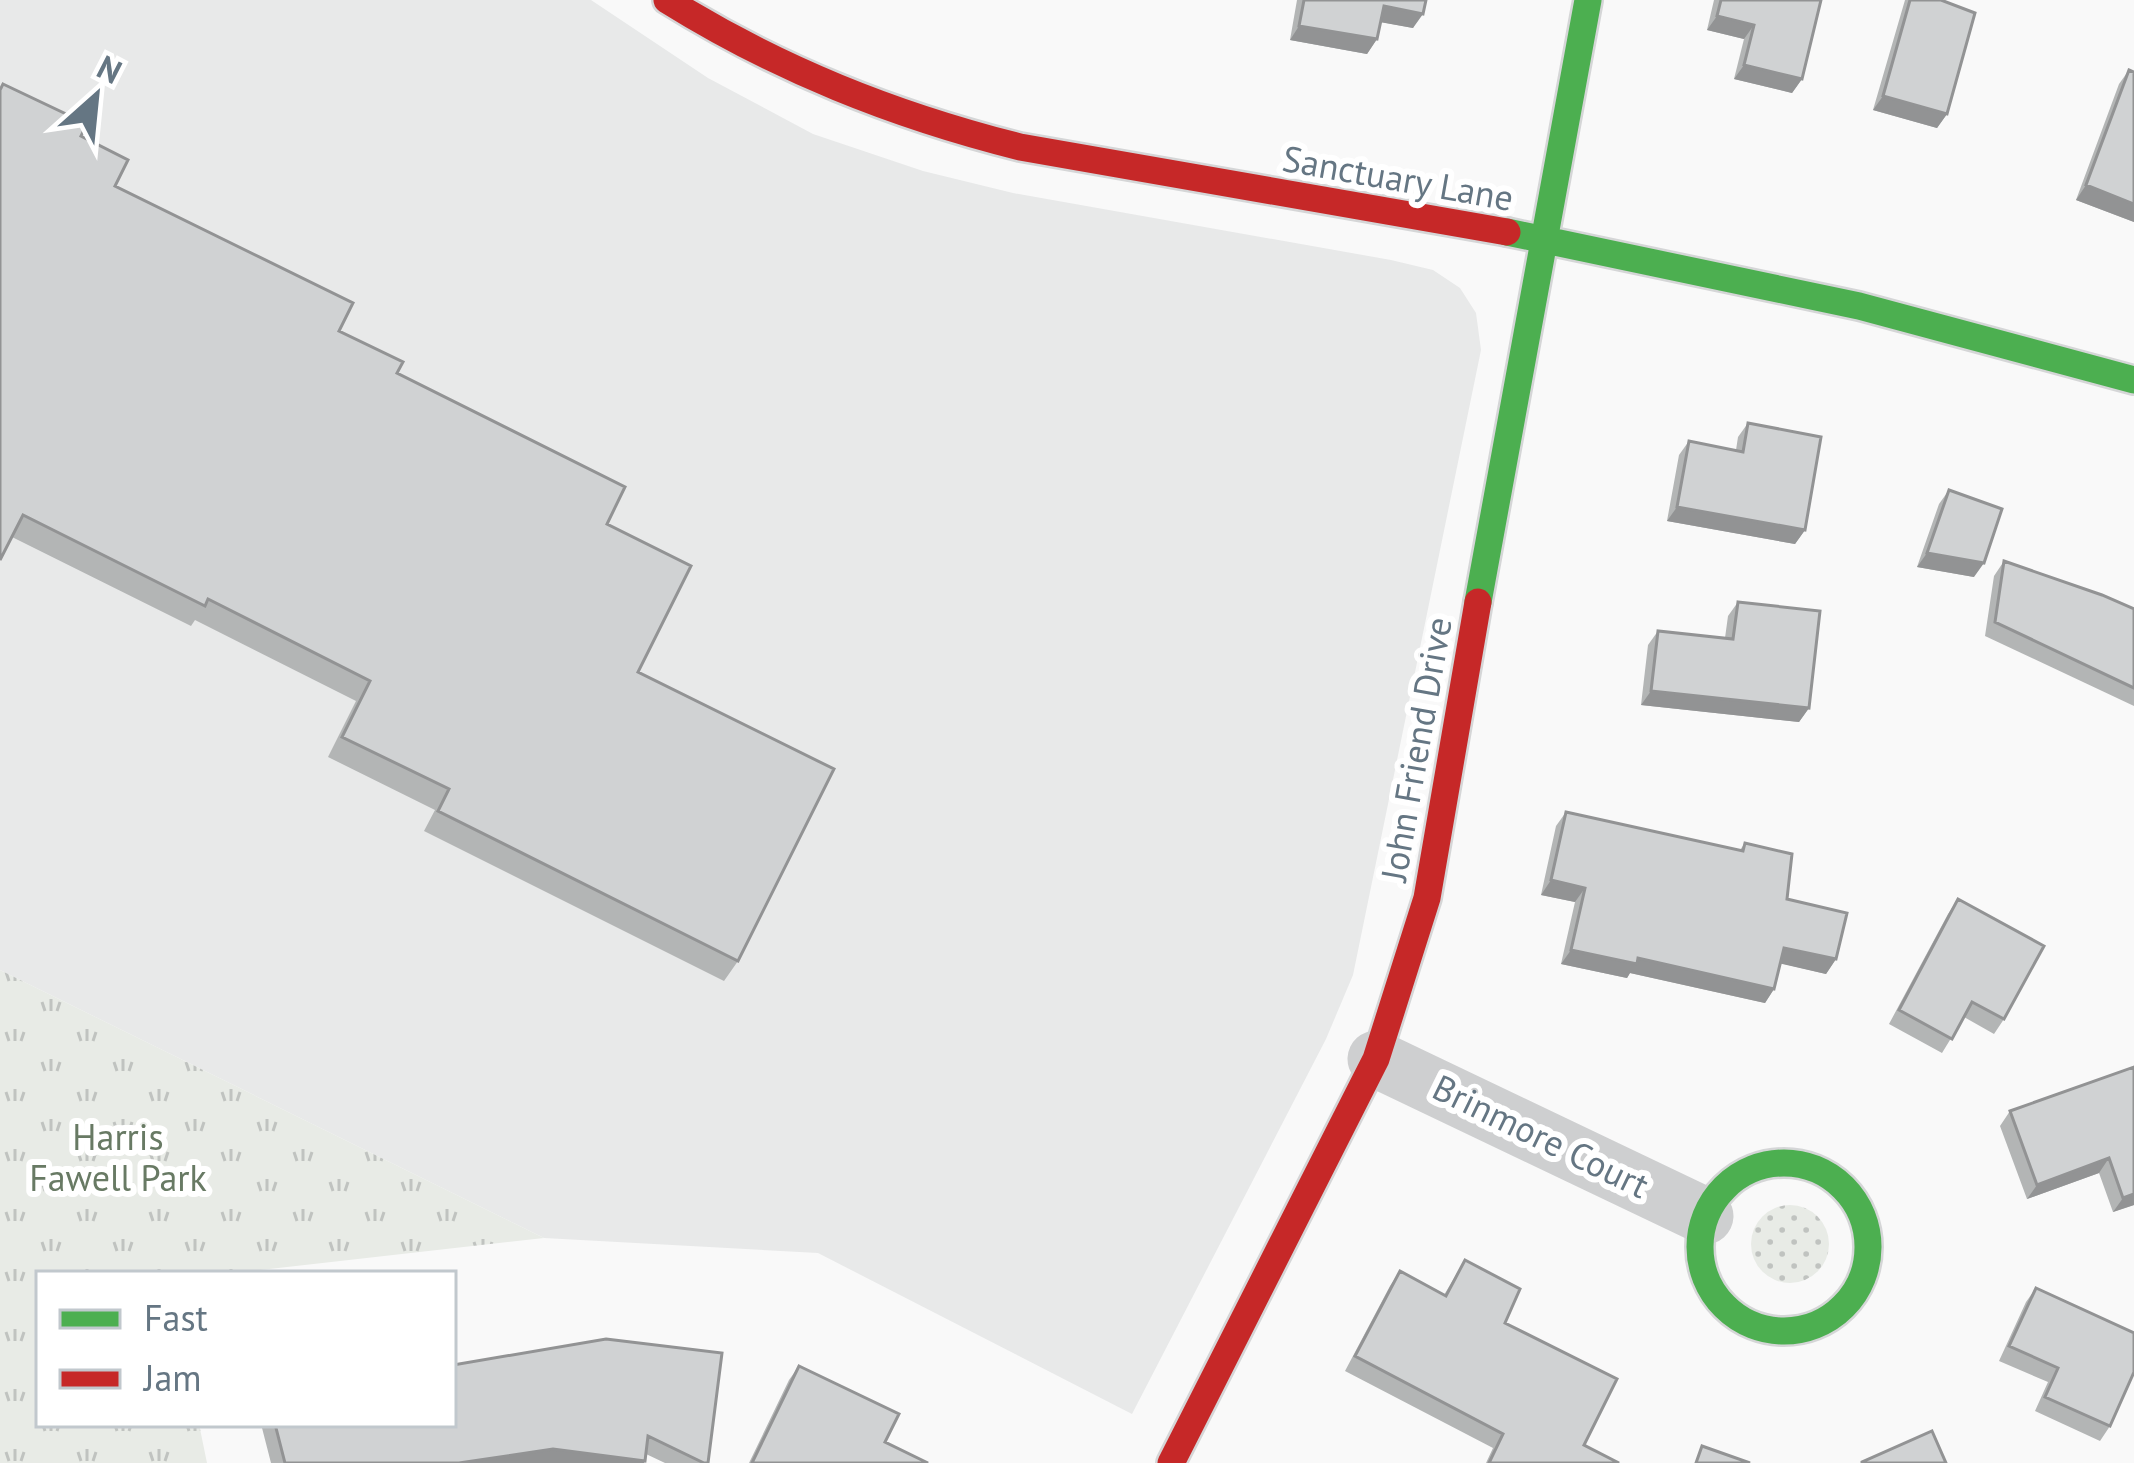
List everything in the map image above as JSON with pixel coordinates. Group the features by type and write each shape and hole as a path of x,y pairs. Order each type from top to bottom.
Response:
{"street":[{"name":"Sanctuary Lane","path":"667,0 717,33 838,93 936,127 1020,147 1760,280 1903,314 2134,380"},
{"name":"John Friend Drive","path":"1171,1463 1376,1059 1427,898 1588,0"},
{"name":"Brinmore Court","path":"1376,1059 1705,1216"},
{"path":"1770,1163 1800,1164 1827,1174 1850,1193 1864,1219 1869,1247 1864,1276 1851,1300 1820,1324 1780,1333 1754,1327 1731,1314 1713,1294 1702,1269 1699,1243 1705,1216 1720,1191 1743,1173 1770,1163"}],"shaded area":[{"path":"0,0 591,0 708,78 813,134 923,171 1013,193 1391,260 1433,270 1460,288 1476,313 1481,350 1353,975 1326,1039 1132,1414 818,1253 544,1238 0,970"}],"green space":[{"name":"Harris Fawell Park","path":"0,970 544,1238 251,1271 36,1271 36,1427 200,1427 207,1463 0,1463"},
{"path":"1790,1205 1817,1217 1829,1244 1817,1271 1790,1283 1763,1271 1751,1244 1763,1217"}],"building":[{"path":"1304,0 1426,0 1423,14 1384,6 1377,39 1299,26"},
{"path":"1721,0 1821,0 1802,79 1744,65 1754,25 1717,16"},
{"path":"1910,0 1941,0 1975,13 1947,114 1883,96"},
{"path":"2129,70 2134,72 2134,204 2086,185"},
{"path":"3,84 87,124 81,136 128,160 115,186 353,303 339,331 403,362 397,373 625,487 607,524 691,566 638,672 834,769 738,961 438,811 449,789 342,737 370,681 208,599 205,606 23,515 0,560"},
{"path":"1748,423 1821,437 1805,530 1677,507 1689,441 1743,452"},
{"path":"1949,490 2002,509 1984,563 1927,553"},
{"path":"2004,561 2134,609 2134,688 1995,622"},
{"path":"1738,602 1820,611 1809,708 1651,691 1658,631 1733,639"},
{"path":"1566,812 1743,851 1745,843 1792,854 1787,899 1847,913 1836,959 1784,948 1774,989 1638,958 1637,964 1571,950 1585,888 1551,880"},
{"path":"1958,899 2044,946 2004,1019 1972,1002 1952,1039 1899,1010"},
{"path":"2134,1067 2134,1194 2123,1198 2109,1158 2037,1185 2010,1111"},
{"path":"1465,1260 1520,1289 1505,1323 1617,1379 1584,1445 1619,1463 1489,1463 1503,1434 1355,1356 1400,1271 1446,1296"},
{"path":"2036,1288 2134,1333 2134,1372 2110,1426 2045,1397 2058,1368 2009,1346"},
{"path":"606,1339 722,1353 708,1463 648,1436 645,1461 553,1449 459,1463 285,1463 276,1427 456,1427 456,1364"},
{"path":"799,1366 899,1414 885,1442 928,1463 752,1463"},
{"path":"1932,1431 1946,1463 1862,1463 1862,1462"},
{"path":"1702,1446 1750,1463 1696,1463"}],"traffic: fast":[{"path":"1478,602 1588,0"},
{"path":"1507,232 1859,306 2134,380"},
{"path":"1784,1163 1816,1169 1844,1187 1862,1215 1868,1247 1862,1279 1844,1307 1816,1325 1784,1331 1752,1325 1724,1307 1706,1279 1700,1247 1706,1215 1724,1187 1752,1169 1784,1163"}],"traffic: jam":[{"path":"667,0 751,48 838,87 1020,147 1507,232"},
{"path":"1171,1463 1376,1059 1427,898 1478,602"}]}
